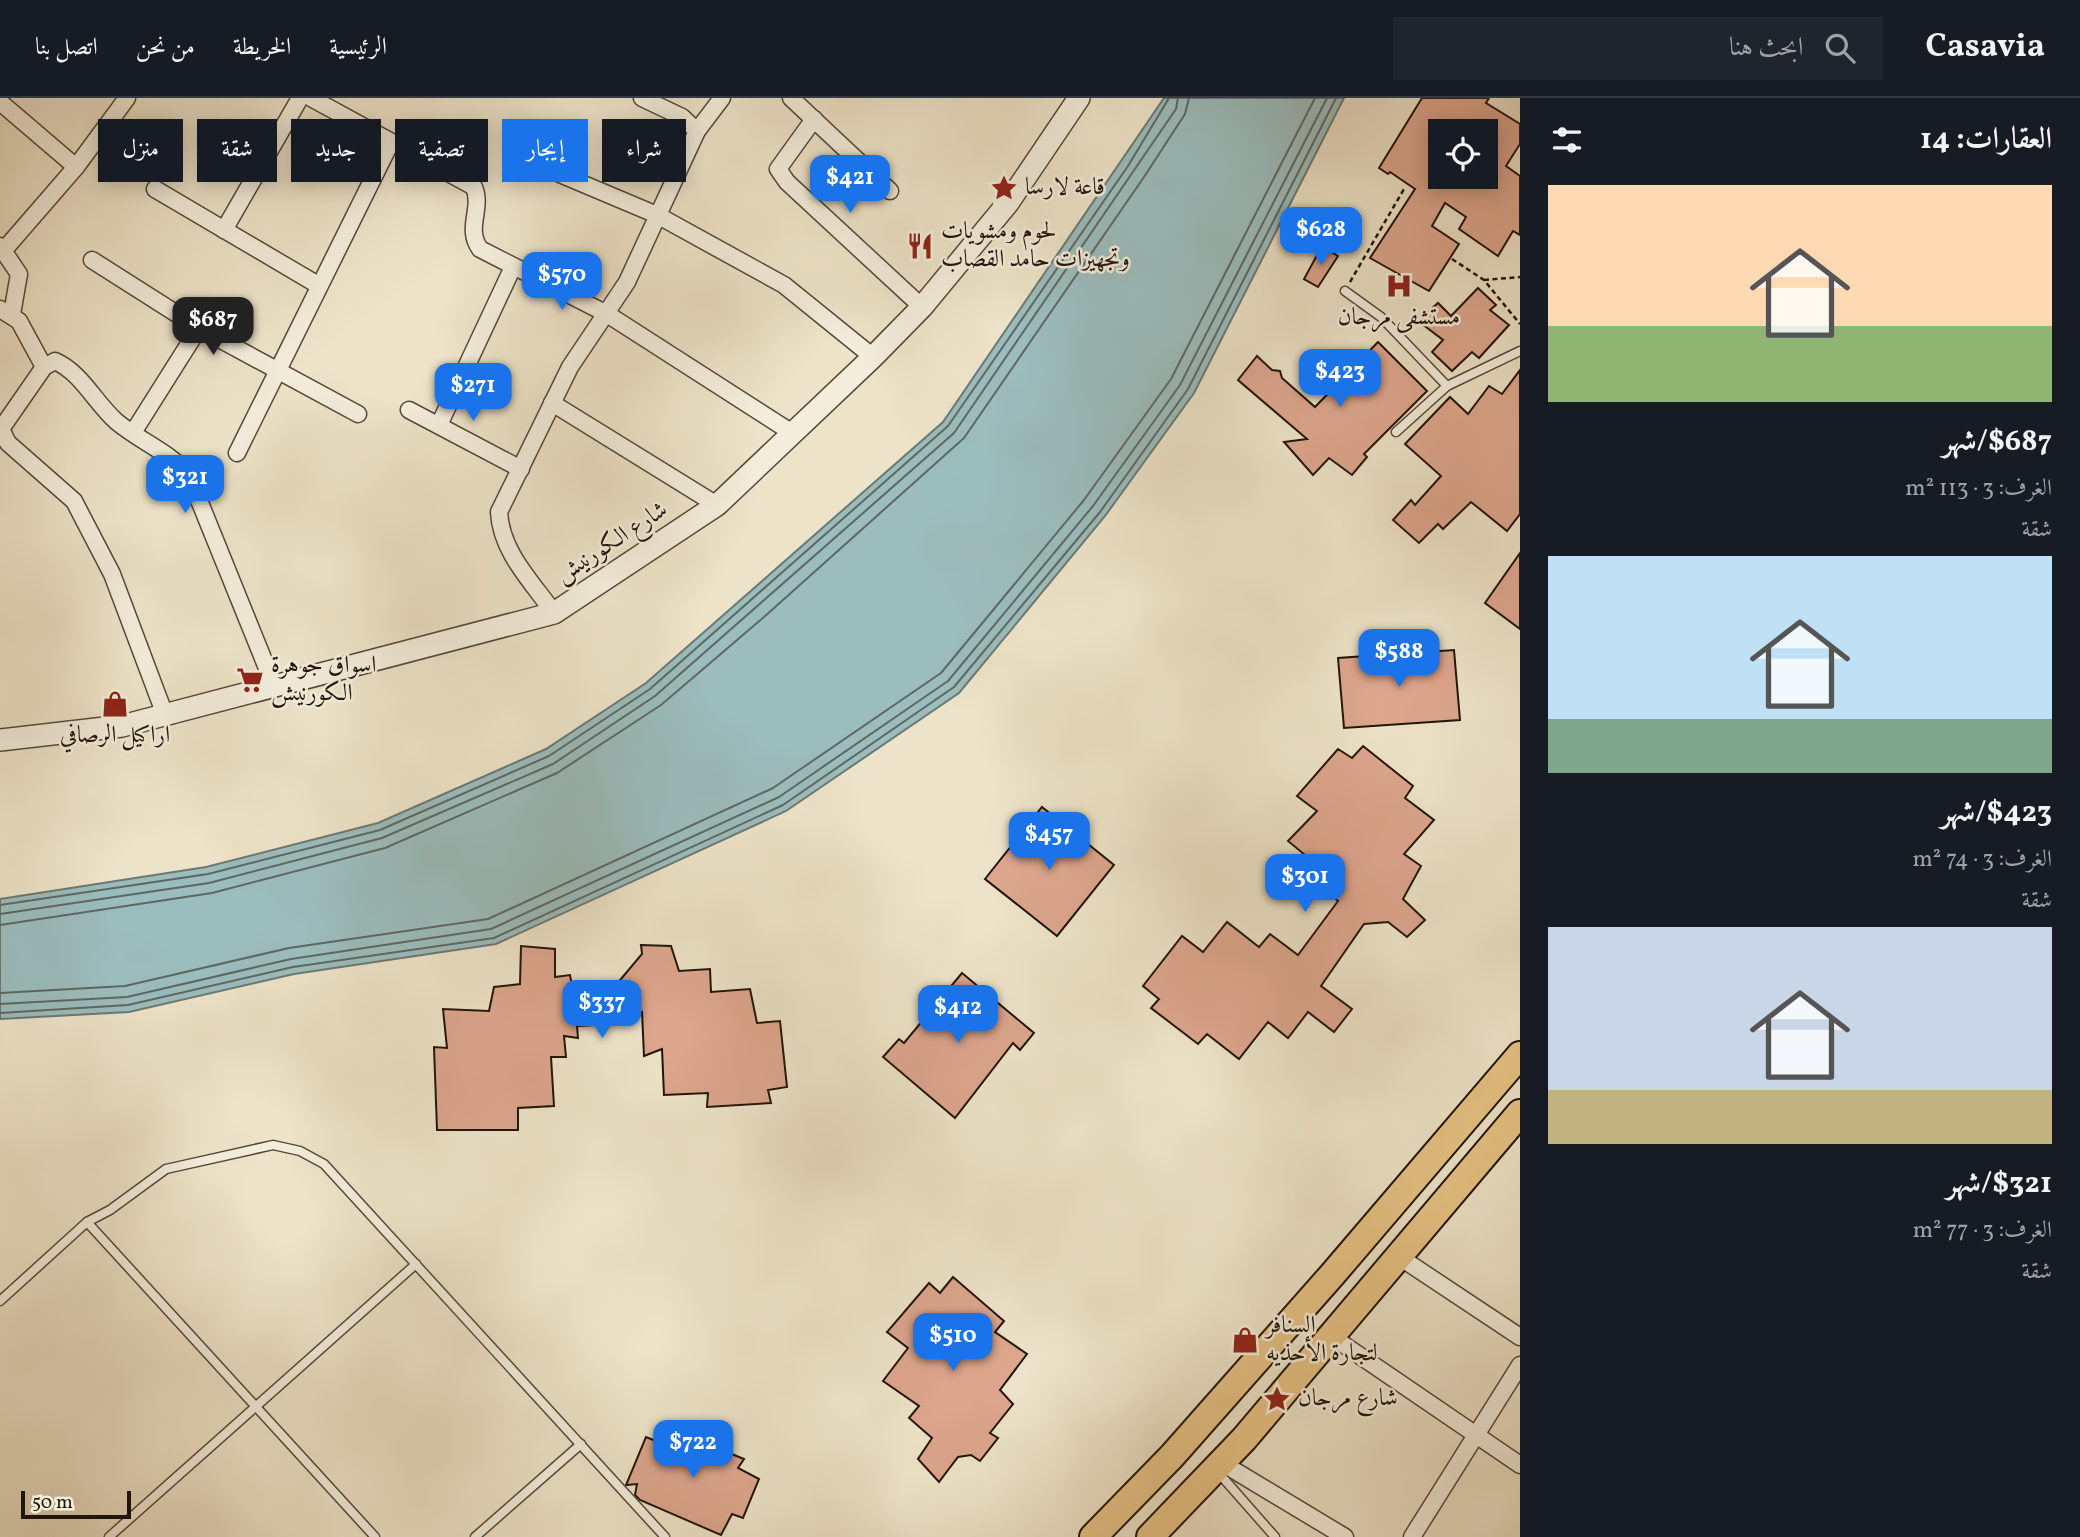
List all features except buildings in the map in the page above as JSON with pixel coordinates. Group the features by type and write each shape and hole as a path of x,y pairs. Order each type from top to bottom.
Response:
{"main road":[{"path":"1093,1537 1172,1456 1332,1275 1520,1055"},
{"path":"1150,1537 1244,1439 1520,1113"},
{"path":"1214,1408 1209,1431 1214,1440 1224,1444 1244,1439"},
{"path":"1172,1456 1182,1454 1196,1459 1203,1471 1213,1472"}],"street":[{"path":"44,367 6,312 19,274 2,248 76,167 127,98"},
{"path":"224,230 300,98"},
{"path":"311,98 474,187 477,195 472,232 481,249 607,314 794,433"},
{"path":"642,98 682,117 696,131"},
{"path":"554,613 508,550 500,529 499,512 570,367 607,314 642,252 696,131 722,98"},
{"path":"791,98 890,191"},
{"name":"شارع الكورنيش","path":"0,740 122,726 554,613 717,505 873,357 922,307 1008,203 1079,98"},
{"path":"0,102 76,167"},
{"path":"814,119 778,169 922,307"},
{"path":"237,453 391,142"},
{"path":"579,182 657,215 784,285 873,357"},
{"path":"155,189 318,285"},
{"path":"92,260 199,328 358,414"},
{"path":"439,425 513,267"},
{"path":"134,431 199,328"},
{"path":"165,715 121,595 74,501 8,443 1,429 44,367 54,361 66,366 118,422 170,454 188,472 275,688"},
{"path":"552,403 717,505"},
{"path":"409,410 520,468"},
{"path":"1398,1256 1520,1337"},
{"path":"1331,1336 1520,1465"},
{"path":"1412,1537 1474,1434 1520,1365"},
{"path":"1213,1472 1345,1537"}],"lane":[{"path":"1345,291 1381,317 1447,386"},
{"path":"1396,432 1447,386 1520,352"},
{"path":"0,1301 87,1222 110,1210 166,1169 273,1145 300,1151 324,1164 665,1537"},
{"path":"87,1222 375,1537"},
{"path":"109,1537 416,1264"},
{"path":"475,1537 581,1444"},
{"path":"1213,1472 1270,1535"}],"path":[{"path":"1345,291 1404,189"},
{"path":"1452,259 1484,280 1520,324"},
{"path":"1484,280 1520,277"}],"water":[{"path":"1164,98 1344,98 1194,393 1105,516 959,693 786,811 496,944 294,974 129,1012 0,1019 0,899 206,867 378,823 546,749 646,683 943,422"}],"place":[{"name":"قاعة لارسا","path":"1004,188"},
{"name":"لحوم ومشويات وتجهيزات حامد القصاب","path":"920,246"},
{"name":"مستشفى مرجان","path":"1399,286"},
{"name":"اسواق جوهرة الكورنيش","path":"250,680"},
{"name":"اراكيل الرصافي","path":"115,704"},
{"name":"السنافر لتجارة الأحذيه","path":"1245,1340"},
{"name":"شارع مرجان","path":"1277,1399"}]}
